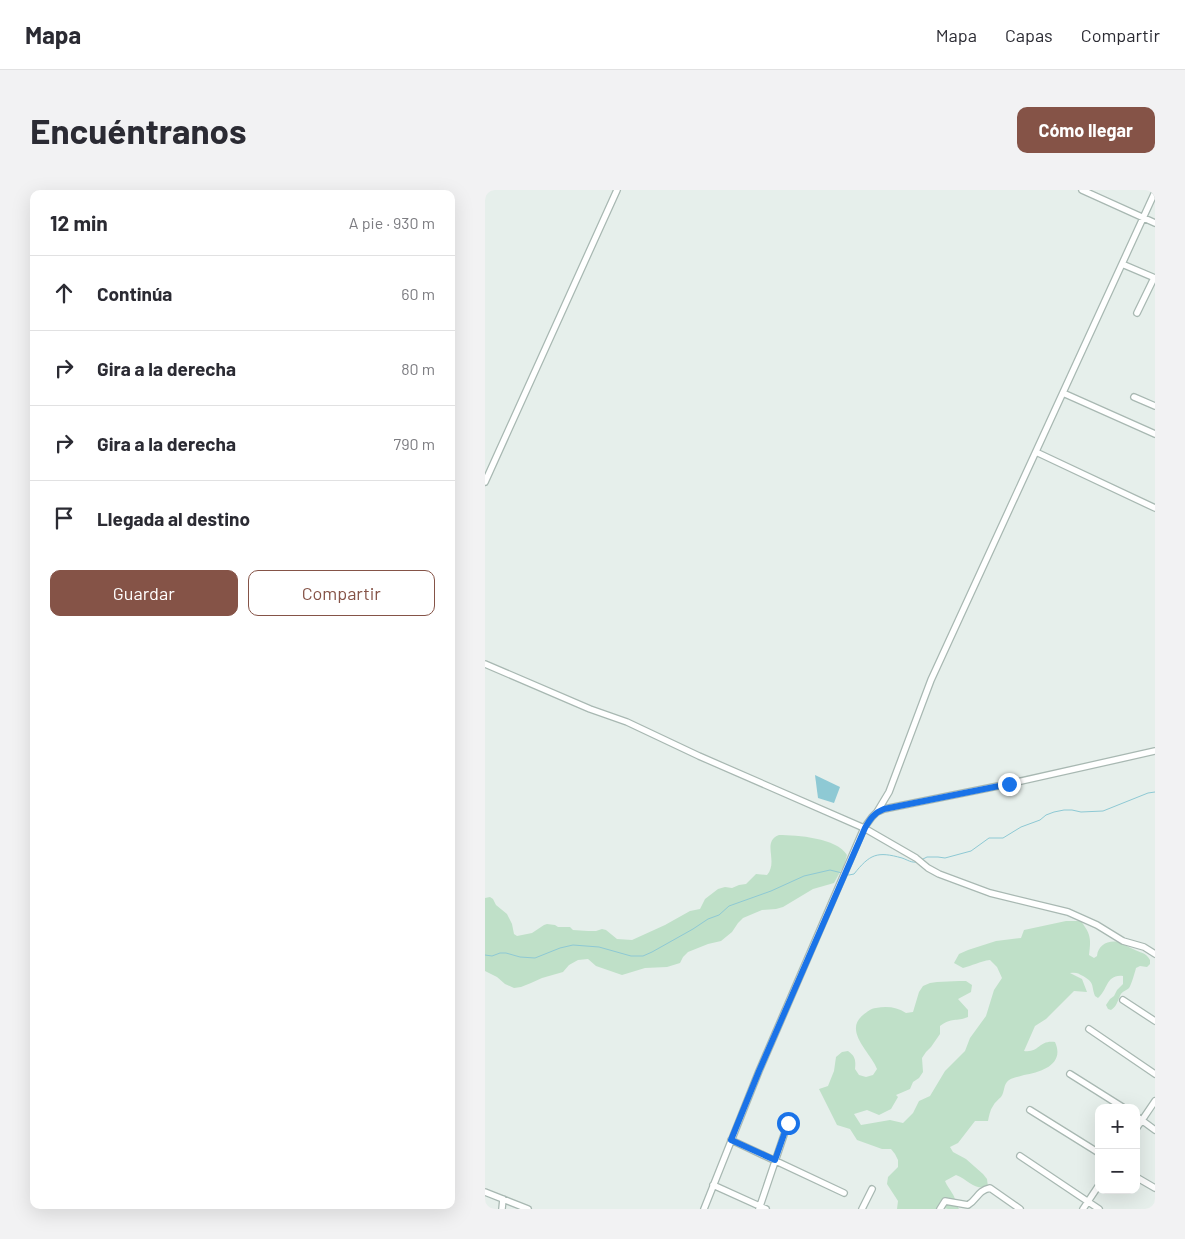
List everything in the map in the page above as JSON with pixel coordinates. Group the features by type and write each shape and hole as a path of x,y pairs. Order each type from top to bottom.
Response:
{"street":[{"path":"485,482 617,190"},
{"path":"1082,190 1155,223"},
{"path":"704,1209 759,1071 844,873 865,828 889,792 931,680 1155,192"},
{"path":"1122,264 1154,278 1137,313"},
{"path":"1063,393 1155,434"},
{"path":"1133,397 1155,406"},
{"path":"1036,452 1154,508 1155,501"},
{"path":"485,664 591,709 627,722 699,756 865,828 939,874 991,893 1068,912 1097,925 1123,941 1144,947 1155,954"},
{"path":"877,812 1155,751"},
{"path":"1123,1000 1155,1021"},
{"path":"1089,1029 1155,1074"},
{"path":"1070,1074 1118,1104"},
{"path":"1140,1123 1155,1101"},
{"path":"1030,1110 1095,1151"},
{"path":"1142,1120 1155,1130"},
{"path":"713,1185 762,1208 775,1160 788,1123"},
{"path":"731,1140 844,1193"},
{"path":"1020,1156 1099,1209"},
{"path":"1140,1179 1155,1188"},
{"path":"940,1209 945,1201 971,1204 982,1190 990,1188 1020,1209"},
{"path":"863,1209 872,1189"},
{"path":"1083,1209 1095,1191"},
{"path":"485,1192 528,1209"},
{"path":"501,1209 503,1199"}],"green space":[{"path":"779,835 826,841 842,849 847,855 834,883 813,889 783,907 762,910 743,918 732,932 721,941 688,952 680,963 667,967 645,968 622,975 596,966 588,959 578,960 569,965 563,972 514,988 485,971 485,898 490,897 493,899 496,905 507,914 514,934 517,936 532,933 547,924 558,927 570,927 573,930 596,931 602,929 617,939 632,940 690,911 700,909 705,899 718,889 746,884 756,874 767,875 771,864 771,842"},
{"path":"1066,921 1081,921 1089,937 1089,955 1094,958 1097,956 1101,946 1107,943 1118,942 1145,954 1150,960 1150,964 1147,967 1140,966 1136,968 1130,987 1122,993 1111,1010 1106,1005 1123,984 1123,976 1113,977 1098,998 1095,996 1092,984 1089,981 1078,973 1070,973 1082,979 1087,992 1074,991 1046,1019 1035,1026 1024,1051 1033,1050 1045,1043 1055,1042 1057,1056 1054,1061 1050,1066 1038,1072 1009,1080 1001,1097 992,1108 988,1121 975,1121 958,1143 950,1147 953,1152 966,1159 983,1174 987,1179 988,1187 975,1186 956,1175 945,1181 959,1209 940,1207 939,1209 897,1209 898,1201 887,1184 888,1177 898,1167 898,1160 895,1154 891,1149 882,1149 857,1140 850,1129 837,1125 819,1089 828,1086 834,1071 836,1057 842,1052 848,1051 855,1058 855,1069 859,1075 866,1077 873,1075 877,1069 857,1035 858,1021 863,1015 869,1010 884,1007 895,1008 906,1013 913,1012 919,992 923,986 930,983 966,981 972,985 971,992 958,999 968,1010 968,1017 940,1026 940,1034 922,1058 923,1072 913,1082 910,1089 896,1095 898,1097 891,1109 879,1115 867,1110 854,1114 861,1125 890,1120 903,1123 913,1113 919,1101 930,1096 945,1071 965,1051 970,1038 986,1016 994,990 1002,978 997,967 990,960 963,968 954,963 959,954 996,941 1021,938 1024,930"}],"water":[{"path":"815,775 840,787 834,803 818,798"}],"waterway":[{"path":"921,860 927,857 945,858 971,851 989,838 1003,838 1021,827 1054,812 1064,810 1081,812 1103,811 1155,792"},
{"path":"846,874 854,874 870,858 880,855 917,862"},
{"path":"485,955 492,956 506,953 520,957 535,958 573,945 599,947 631,956 643,956 708,919 719,915 729,906 771,891 804,876 830,870 842,873"}],"route":[{"path":"788,1123 775,1160 731,1140 837,888 872,817 884,809 1009,784"}]}
